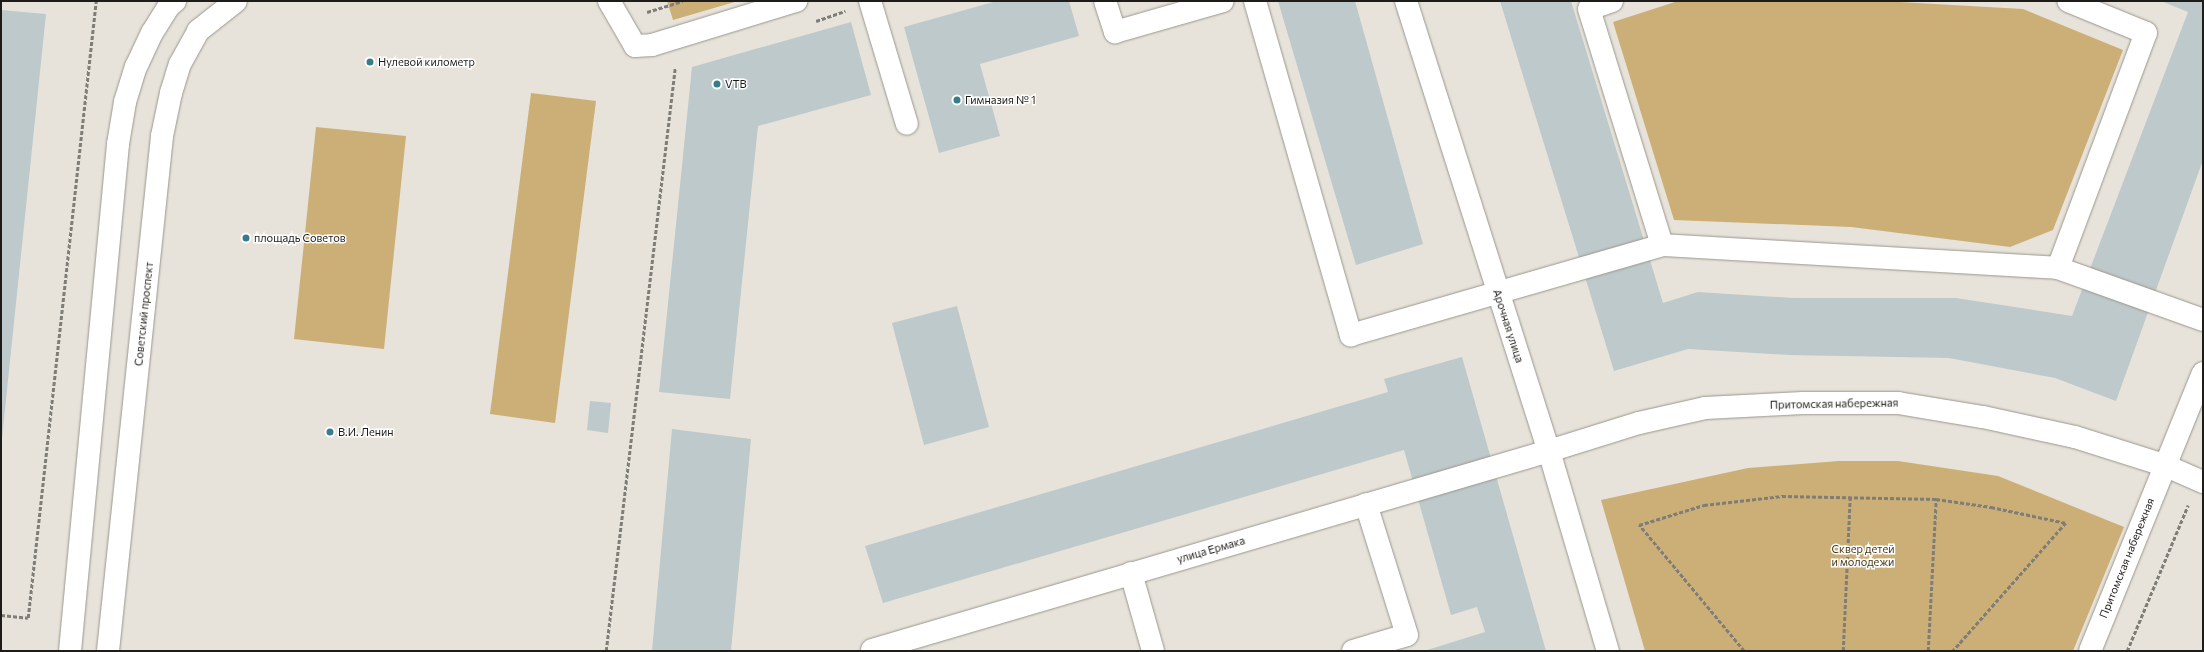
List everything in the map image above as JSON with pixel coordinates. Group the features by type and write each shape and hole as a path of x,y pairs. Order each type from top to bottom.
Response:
{"street":[{"path":"70,651 119,137 125,102 136,67 152,33 169,6 175,1"},
{"name":"Советский проспект","path":"108,651 162,144 171,93 180,64 198,31 236,1"},
{"path":"609,1 635,46 652,45 796,1"},
{"path":"870,1 907,124"},
{"path":"1105,1 1115,32 1223,1"},
{"path":"1255,1 1351,334 1662,245 2058,268 2203,320"},
{"name":"Арочная улица","path":"1406,1 1549,451 1608,651"},
{"path":"1612,1 1589,8 1662,245"},
{"path":"2058,268 2146,33 2068,1"},
{"name":"Притомская набережная","path":"2090,651 2164,465 2203,373"},
{"name":"Притомская набережная","path":"1549,451 1639,423 1705,408 1803,403 1898,403 1983,417 2074,437 2164,465 2203,482"},
{"name":"улица Ермака","path":"872,650 1549,451"},
{"path":"1353,651 1407,636 1366,504"},
{"path":"1132,573 1153,651"}],"path":[{"path":"1,615 28,618 96,1"},
{"path":"640,14 682,1"},
{"path":"606,651 675,66"},
{"path":"1744,651 1639,525 1704,505 1782,496 1850,496 1936,499 1991,507 2066,523 1953,651"},
{"path":"1843,651 1850,496"},
{"path":"1928,651 1936,499"},
{"path":"2127,651 2185,512"}],"green space":[{"path":"667,1 738,1 673,20"},
{"path":"1678,1 1882,1 2023,9 2123,50 2053,230 2010,247 1851,227 1674,220 1613,22"},
{"path":"531,93 596,101 555,423 490,414"},
{"path":"316,127 406,136 384,349 294,339"},
{"name":"Сквер детей и молодежи","path":"1839,461 1898,461 1998,476 2124,527 2073,651 1645,651 1601,500 1748,468"}],"building":[{"name":"Гимназия № 1","path":"997,1 1069,1 1079,36 980,64 1000,136 939,153 904,27"},
{"path":"1278,1 1355,1 1423,244 1356,265"},
{"path":"1500,1 1571,1 1663,303 1698,292 1794,298 1956,298 2072,316 2188,12 2161,1 2203,1 2203,160 2116,401 2055,378 1949,358 1790,355 1688,349 1614,371"},
{"path":"1,10 46,14 2,438 1,438"},
{"path":"851,22 871,95 758,126 730,399 659,392 692,67"},
{"path":"957,306 989,427 924,445 892,323"},
{"path":"1462,357 1546,651 1424,651 1485,632 1477,607 1451,615 1404,450 883,603 865,546 1388,392 1384,379"},
{"path":"590,401 611,403 608,433 587,430"},
{"path":"672,429 751,439 731,651 652,651"}],"place":[{"name":"Нулевой километр","path":"370,62"},
{"name":"VTB","path":"717,84"},
{"name":"Гимназия № 1","path":"957,100"},
{"name":"площадь Советов","path":"246,238"},
{"name":"В.И. Ленин","path":"330,432"}]}
